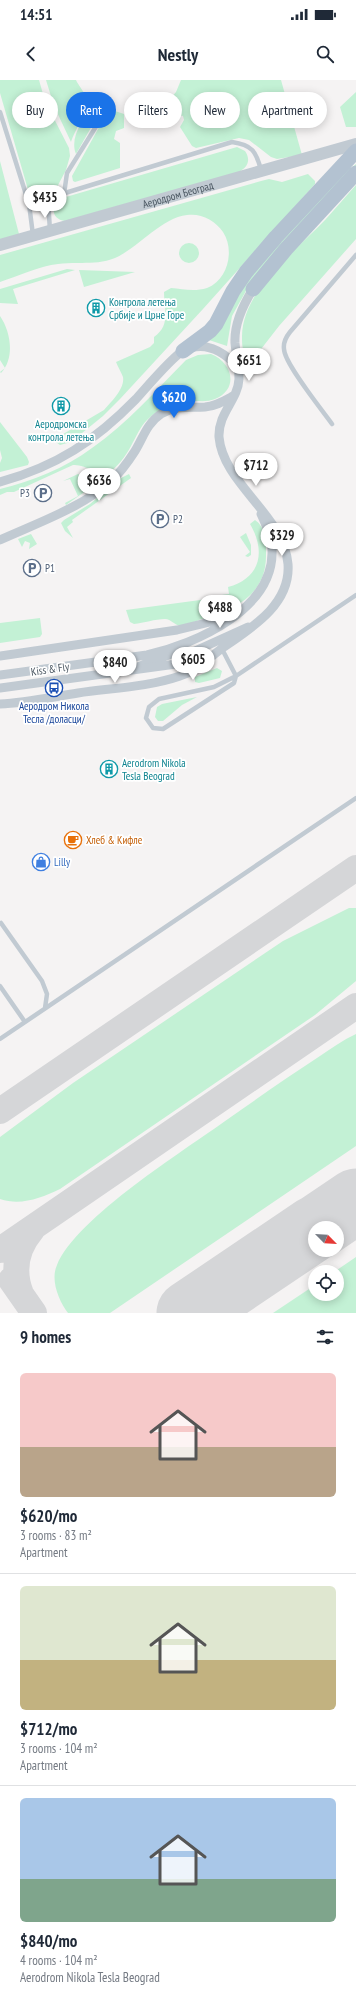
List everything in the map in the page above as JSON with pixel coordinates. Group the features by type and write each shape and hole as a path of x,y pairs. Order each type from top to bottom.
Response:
{"main road":[{"path":"183,351 210,331 216,324 233,291 246,272 276,237 356,151"},
{"path":"254,289 286,249 356,173"}],"street":[{"name":"Аеродром Београд","path":"0,245 356,144"},
{"path":"0,704 150,683 181,670 220,645 239,638 272,608 284,591 287,582 288,564 283,542 277,530 258,507 238,478 221,449 219,437 221,420 235,395 239,380 237,366 236,326 246,300 254,289"},
{"path":"0,482 28,474 57,460 98,435 183,351 205,347 215,349 224,353 237,366"},
{"path":"0,540 84,500 110,482 124,467 142,435 152,422 160,415 180,407 206,407 219,404 235,395"},
{"path":"0,687 26,688 106,675 154,661 224,624 252,600 264,584 269,570 272,554 270,535 258,507"},
{"path":"0,656 178,630 210,622 252,600"},
{"path":"0,675 147,655 163,652 192,640"},
{"name":"Kiss & Fly","path":"0,687 176,664 196,651 220,645"}],"lane":[{"path":"0,112 30,204 33,235"},
{"path":"64,194 63,190 67,173 95,128"},
{"path":"30,204 232,142 243,144 252,150 256,154 261,170"},
{"path":"48,199 50,231"},
{"path":"332,424 289,362 284,350 284,343 290,332 356,256"},
{"path":"220,645 236,676 234,683 163,729 153,728 146,718 148,707 159,699 214,687 236,676 356,594"},
{"path":"0,1039 356,798"},
{"path":"1,923 42,982 47,994 45,1008"},
{"path":"0,986 25,1022"}],"green space":[{"path":"0,80 39,80 42,92 12,92 12,128 58,128 58,126 69,148 70,156 66,170 56,189 49,193 29,193 0,93"},
{"path":"46,80 76,80 84,92 66,92 66,128 77,128 71,142 58,114 58,92 50,92"},
{"path":"181,80 281,80 284,92 248,92 248,128 294,128 302,155 277,159 271,157 249,140 239,138 196,148 192,146 181,128 182,128 184,120 182,116 182,92 176,92"},
{"path":"356,92 356,127 346,127 340,107"},
{"path":"116,111 124,114 124,128 116,131 114,139 120,143 120,168 75,182 73,181 72,176 99,128 116,128"},
{"path":"78,128 91,128 76,154 74,141"},
{"path":"237,147 245,151 248,157 248,163 245,168 239,172 65,221 57,218 54,214 54,205 59,199"},
{"path":"0,161 19,234 0,240"},
{"path":"356,164 356,166 247,289 232,316 227,346 209,340 250,276 349,167 351,168"},
{"path":"308,174 315,181 315,184 120,399 103,416 71,442 60,445 53,440 104,410 120,391 123,377 116,362 150,347 154,343 154,337 163,327 165,322 164,292 171,288 198,290 207,288 220,278 224,272 229,256 227,239 220,228 207,218 197,215 187,215 177,217 159,227 115,258 93,263 65,263 51,265 0,282 0,255 261,181 269,179 282,182"},
{"path":"356,185 356,239 279,326 258,353 255,355 245,354 242,336 245,319 251,302 273,272 326,219"},
{"path":"189,243 196,246 199,253 196,260 189,263 182,260 179,253 182,246"},
{"path":"67,269 75,270 13,289 18,304 0,303 0,289"},
{"path":"79,270 135,272 84,287"},
{"path":"0,316 7,330 10,345 10,353 5,368 0,360"},
{"path":"211,354 224,363 230,376 228,389 223,395 212,400 194,401 169,406 152,415 140,429 124,457 108,474 99,473 83,466 73,465 14,492 7,492 0,495 0,489 48,473 82,455 105,439 129,418 186,360 198,355"},
{"path":"0,422 27,457 29,462 28,465 0,472 0,463 2,458 0,450"},
{"path":"78,474 97,483 66,505 65,503 78,496 70,479 63,481"},
{"path":"129,474 131,478 72,520 73,522 67,527 73,538 65,531 61,523 64,520 90,504 119,479"},
{"path":"255,520 262,527 265,536 265,570 254,591 246,599 226,611 182,626 165,619 134,624 130,622 126,610 215,598 215,596 229,594 228,587 239,583 248,577 254,570 257,562 259,553 258,544 250,524"},
{"path":"246,533 251,545 251,555 248,557 245,556 250,552 240,537"},
{"path":"31,534 37,544 29,549 30,543 25,541 22,547 18,539"},
{"path":"40,618 42,634 40,637 0,643 0,623"},
{"path":"217,668 222,671 220,678 199,683 195,682 195,677"},
{"path":"197,697 182,705 163,721 158,721 155,717 157,707 162,704"},
{"path":"349,908 356,908 356,981 315,1015 60,1189 31,1200 16,1202 0,1199 0,1137 73,1083 283,941"},
{"path":"356,1034 356,1146 110,1313 68,1313 56,1290 54,1277 55,1271 68,1247 86,1227 108,1206 160,1166 297,1071"},
{"path":"356,1257 356,1313 273,1313 308,1290 308,1301 344,1301 344,1265"}],"taxiway":[{"path":"0,1111 356,868"},
{"path":"0,1250 356,1006"},
{"path":"21,1294 16,1269 17,1260 22,1245 32,1230"},
{"path":"11,1280 34,1313"}],"runway":[{"path":"326,1221 356,1201"},
{"path":"189,1313 308,1233"}],"place":[{"name":"Контрола летења Србије и Црне Горе","path":"96,308"},
{"name":"Аеродромска контрола летења","path":"61,406"},
{"name":"P3","path":"43,493"},
{"name":"P2","path":"160,519"},
{"name":"P1","path":"32,568"},
{"name":"Аеродром Никола Тесла /доласци/","path":"54,688"},
{"name":"Aerodrom Nikola Tesla Beograd","path":"109,769"},
{"name":"Хлеб & Кифле","path":"73,840"},
{"name":"Lilly","path":"41,862"}]}
